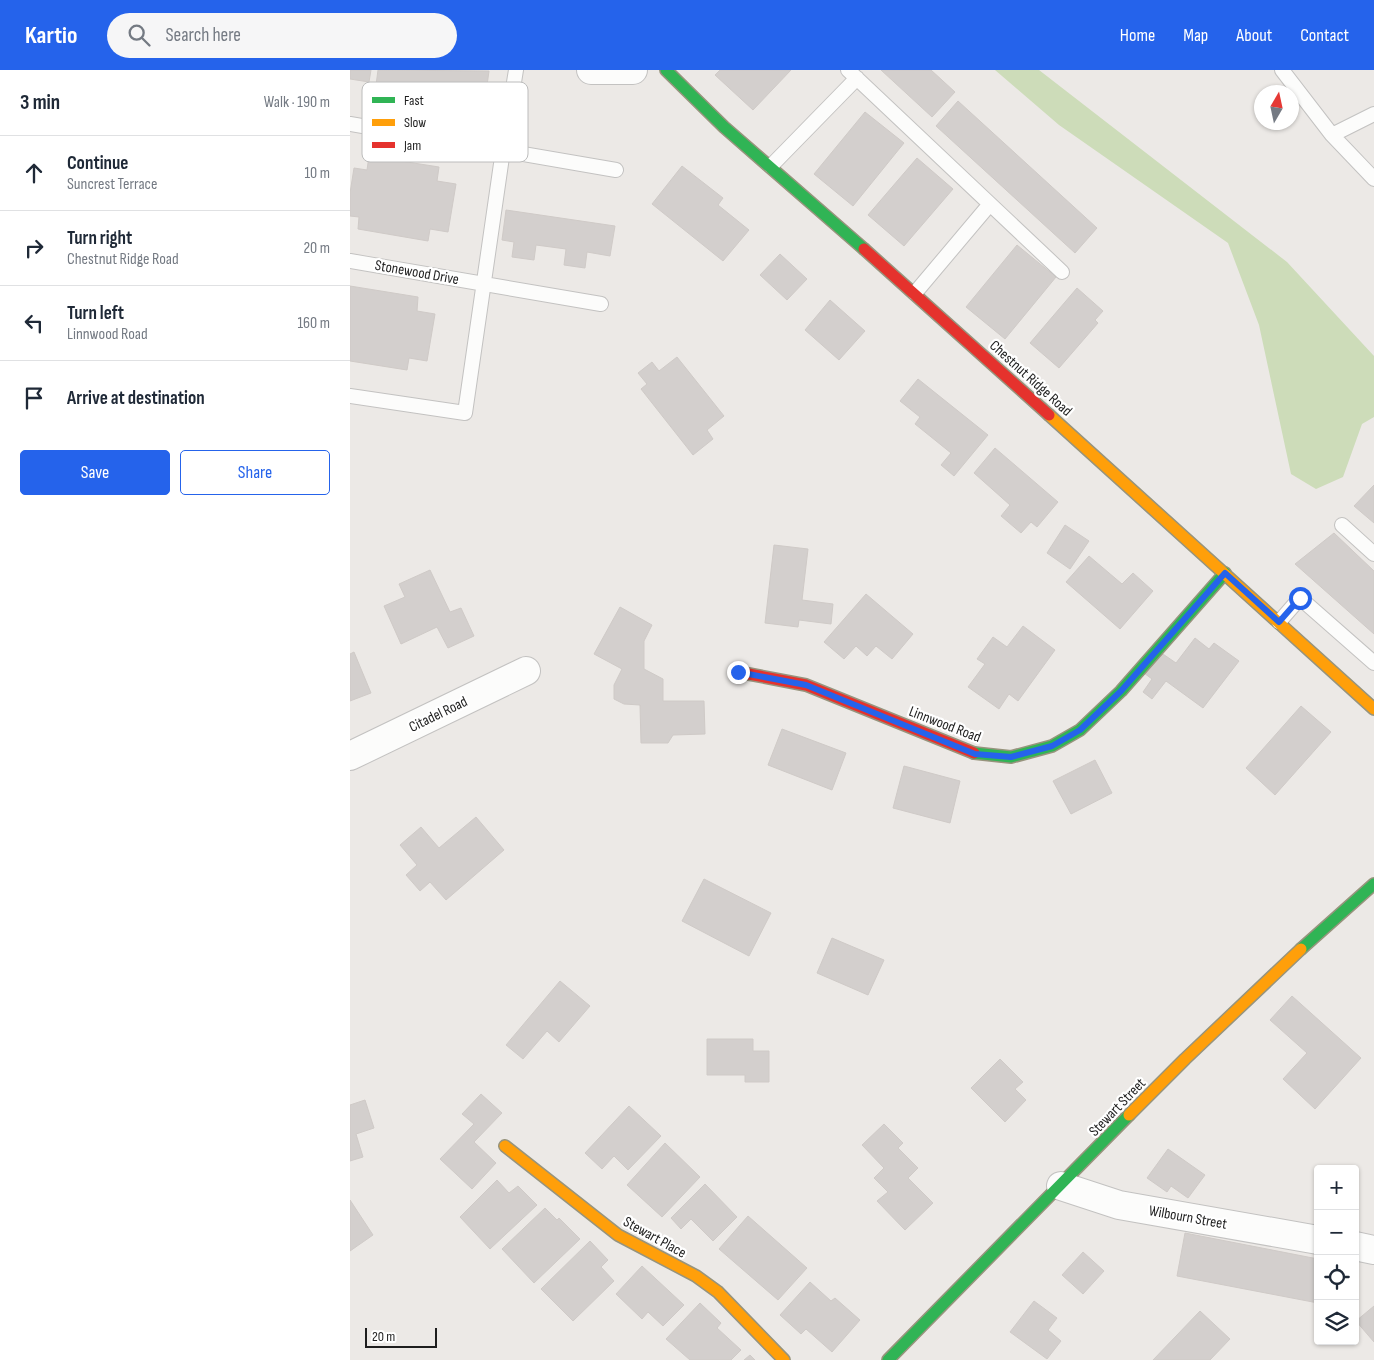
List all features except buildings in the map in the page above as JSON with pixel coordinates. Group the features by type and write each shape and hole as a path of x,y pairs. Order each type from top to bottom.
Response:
{"street":[{"path":"592,70 633,70"},
{"name":"Chestnut Ridge Road","path":"666,70 724,127 771,166 914,293 1374,709"},
{"name":"Linnwood Road","path":"738,672 806,685 975,754 1011,757 1052,746 1080,730 1121,691 1225,573"},
{"name":"Citadel Road","path":"350,756 526,671"},
{"name":"Stewart Street","path":"888,1360 1185,1059 1287,962 1374,884"},
{"name":"Stewart Place","path":"505,1146 618,1235 696,1276 718,1292 784,1360"},
{"name":"Wilbourn Street","path":"1061,1186 1120,1205 1314,1239"},
{"path":"1359,1247 1374,1250"}],"lane":[{"path":"1282,70 1332,135 1374,179"},
{"path":"771,166 853,74 1062,272"},
{"path":"1332,135 1374,114"},
{"path":"528,154 616,170"},
{"path":"350,396 465,413 501,162"},
{"path":"914,293 990,204"},
{"name":"Stonewood Drive","path":"350,260 601,304"},
{"path":"1342,524 1374,554"},
{"path":"1279,622 1300,598 1374,663"}],"green space":[{"path":"995,70 1039,70 1287,262 1374,356 1374,417 1362,424 1343,477 1316,489 1291,474 1259,325 1228,243 1059,125"}],"traffic: fast":[{"path":"666,70 724,127 864,249"},
{"path":"974,753 1011,757 1052,746 1080,730 1121,691 1225,573"},
{"path":"1301,949 1374,884"},
{"path":"888,1360 1129,1115"}],"traffic: slow":[{"path":"1049,415 1374,709"},
{"path":"1129,1115 1301,949"},
{"path":"505,1146 618,1235 696,1276 718,1292 784,1360"}],"traffic: jam":[{"path":"864,249 1049,415"},
{"path":"738,672 806,685 974,753"}],"route":[{"path":"738,672 806,685 975,754 1011,757 1052,746 1080,730 1121,691 1225,573 1279,622 1300,598"}]}
